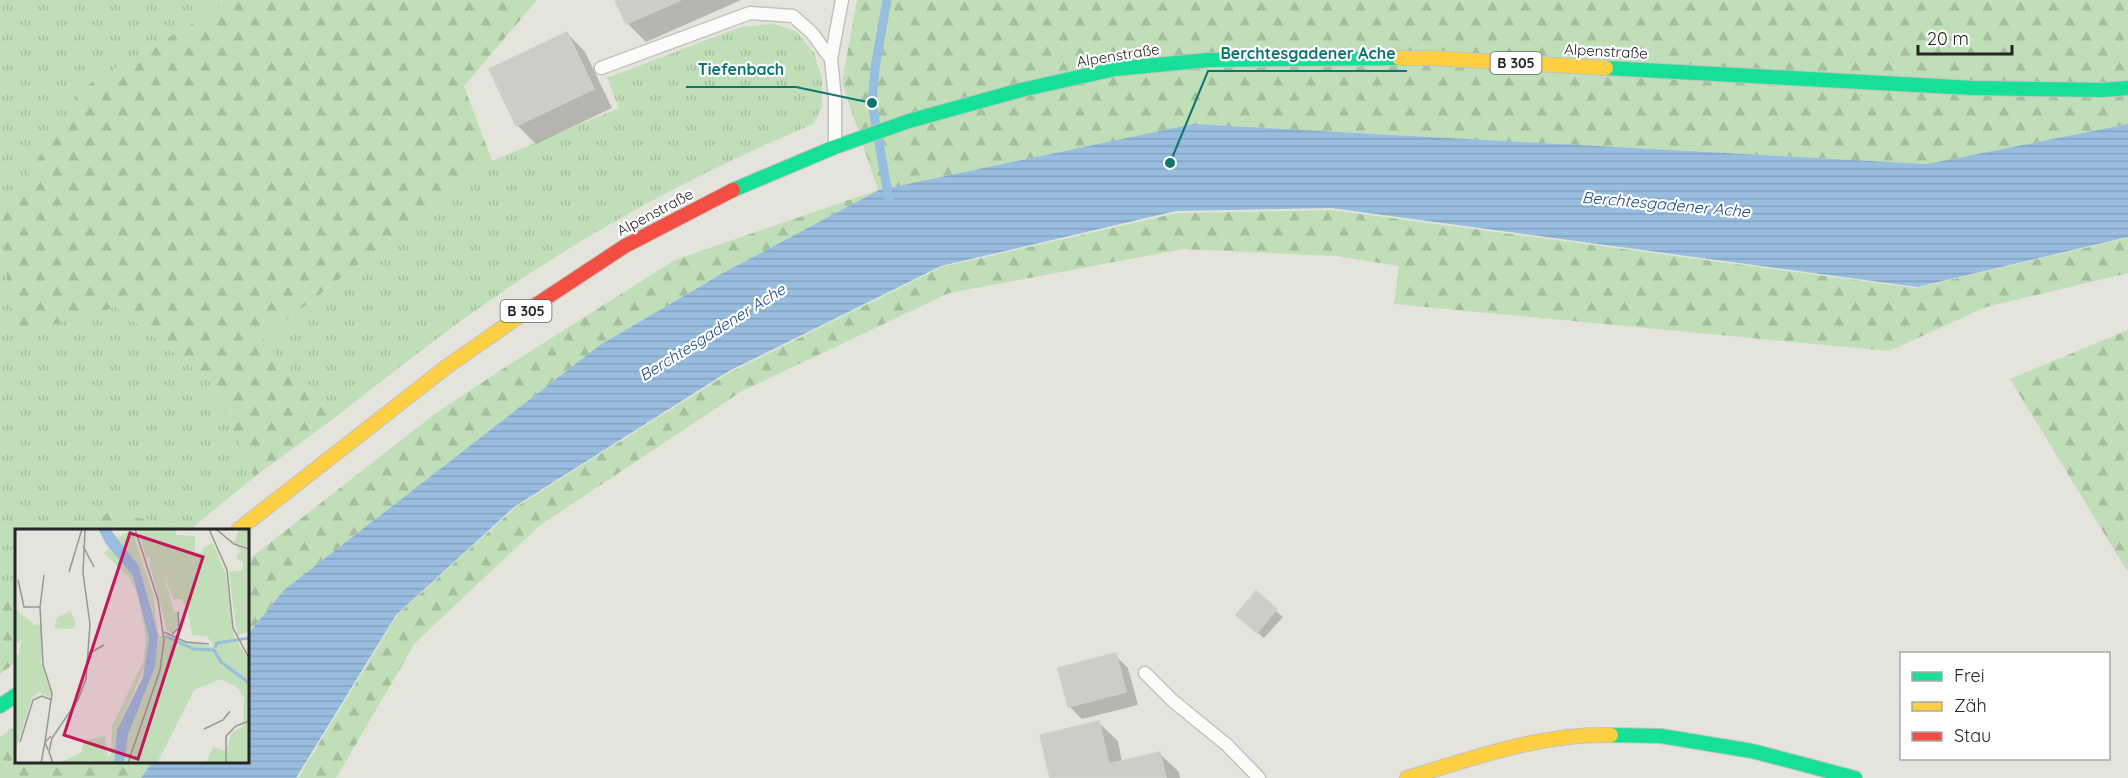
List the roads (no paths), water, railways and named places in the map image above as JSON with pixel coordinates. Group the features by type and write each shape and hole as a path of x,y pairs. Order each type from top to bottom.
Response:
{"main road":[{"name":"Alpenstraße","path":"241,529 445,368 546,297 625,246 733,190 841,145 909,122 1021,90 1115,69 1219,60 1430,58 1973,88 2103,90 2128,88"},
{"path":"0,706 15,696"},
{"path":"1407,778 1525,743 1586,734 1661,736 1752,751 1855,778"}],"lane":[{"path":"841,145 831,59 842,0"},
{"path":"601,68 750,12 793,16 812,33 831,59"},
{"path":"1145,674 1227,745 1259,778"}],"water":[{"path":"1193,124 1927,164 2128,124 2128,237 1917,287 1331,208 1176,211 941,266 729,371 514,507 396,615 296,778 141,778 151,763 249,763 249,633 284,590 600,345 723,273 879,190"}],"waterway":[{"path":"887,0 875,68 872,103 889,199"}],"place":[{"name":"Tiefenbach","path":"872,103"},
{"name":"Berchtesgadener Ache","path":"1170,163"}]}
